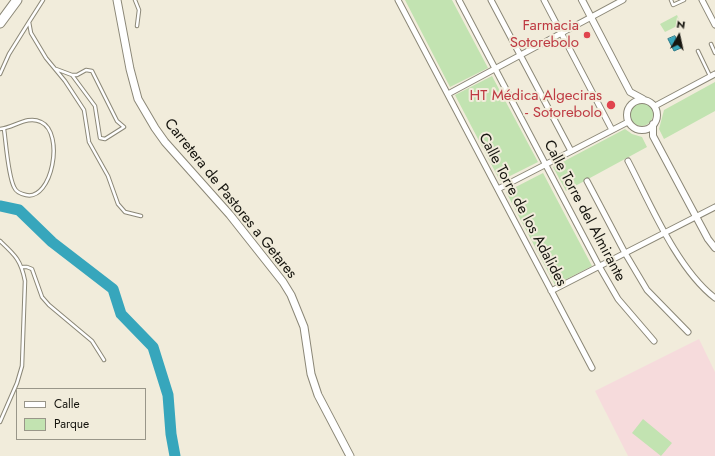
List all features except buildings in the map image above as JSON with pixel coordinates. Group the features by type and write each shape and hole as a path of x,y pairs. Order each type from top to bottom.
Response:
{"highway":[{"path":"0,15 11,0"},
{"path":"0,23 17,0"}],"main road":[{"name":"Carretera de Pastores a Getares","path":"117,0 130,69 138,99 165,142 230,215 291,295 304,327 311,374 318,395 350,456"}],"street":[{"name":"Calle Torre de los Adalides","path":"398,0 592,368"},
{"name":"Calle Torre del Almirante","path":"459,0 599,266 618,299 654,341"},
{"path":"491,0 571,151"},
{"path":"544,0 612,130"},
{"path":"582,0 630,92 630,105 627,111 628,122 637,129 644,130 653,136 715,248"},
{"path":"702,0 715,23"},
{"path":"448,94 620,1"},
{"path":"654,106 713,76"},
{"path":"630,92 654,106 657,116 653,124 653,136"},
{"path":"630,105 636,101 642,100"},
{"path":"498,189 628,122"},
{"path":"644,130 653,124"},
{"path":"628,161 666,232 694,278 715,298"},
{"path":"587,181 625,253 647,290 688,332"},
{"path":"551,291 715,207"}],"lane":[{"path":"0,74 13,48 43,0"},
{"path":"135,0 139,10 137,26"},
{"path":"671,0 674,5 684,0"},
{"path":"29,22 31,33 36,42 46,58 66,81 84,110 89,142 108,176 118,204 125,212 141,216"},
{"path":"711,44 715,53"},
{"path":"698,51 713,76"},
{"path":"56,69 72,75 77,75 86,70 92,71 117,121 124,127 104,139 100,138 95,106 72,75"},
{"path":"0,129 29,120 35,120 46,125 50,130 54,154 46,184 38,193 28,196 15,189 13,185 4,129"},
{"path":"0,241 16,255 23,267 25,281 22,366 17,383 0,422"},
{"path":"23,267 27,266 32,269 42,297 49,306 92,340 104,360"}],"shaded area":[{"path":"699,339 715,372 715,456 628,456 595,391"}],"green space":[{"path":"405,0 452,0 488,68 450,87"},
{"path":"677,15 681,24 665,32 660,24"},
{"path":"492,76 538,162 500,181 455,95"},
{"path":"715,82 715,111 664,139 659,129 664,110"},
{"path":"641,102 649,106 653,114 649,122 641,126 633,122 629,114 633,106"},
{"path":"625,129 632,134 642,137 647,147 566,191 553,167"},
{"path":"543,173 592,266 555,285 506,192"},
{"path":"643,419 672,443 661,456 632,433"}],"water":[{"path":"675,36 681,48 674,51 668,39"}],"waterway":[{"path":"0,206 19,210 52,242 113,289 121,314 153,347 168,395 171,434 175,456"}],"place":[{"name":"Farmacia Sotorebolo","path":"587,35"},
{"name":"HT Médica Algeciras - Sotorebolo","path":"611,105"}]}
